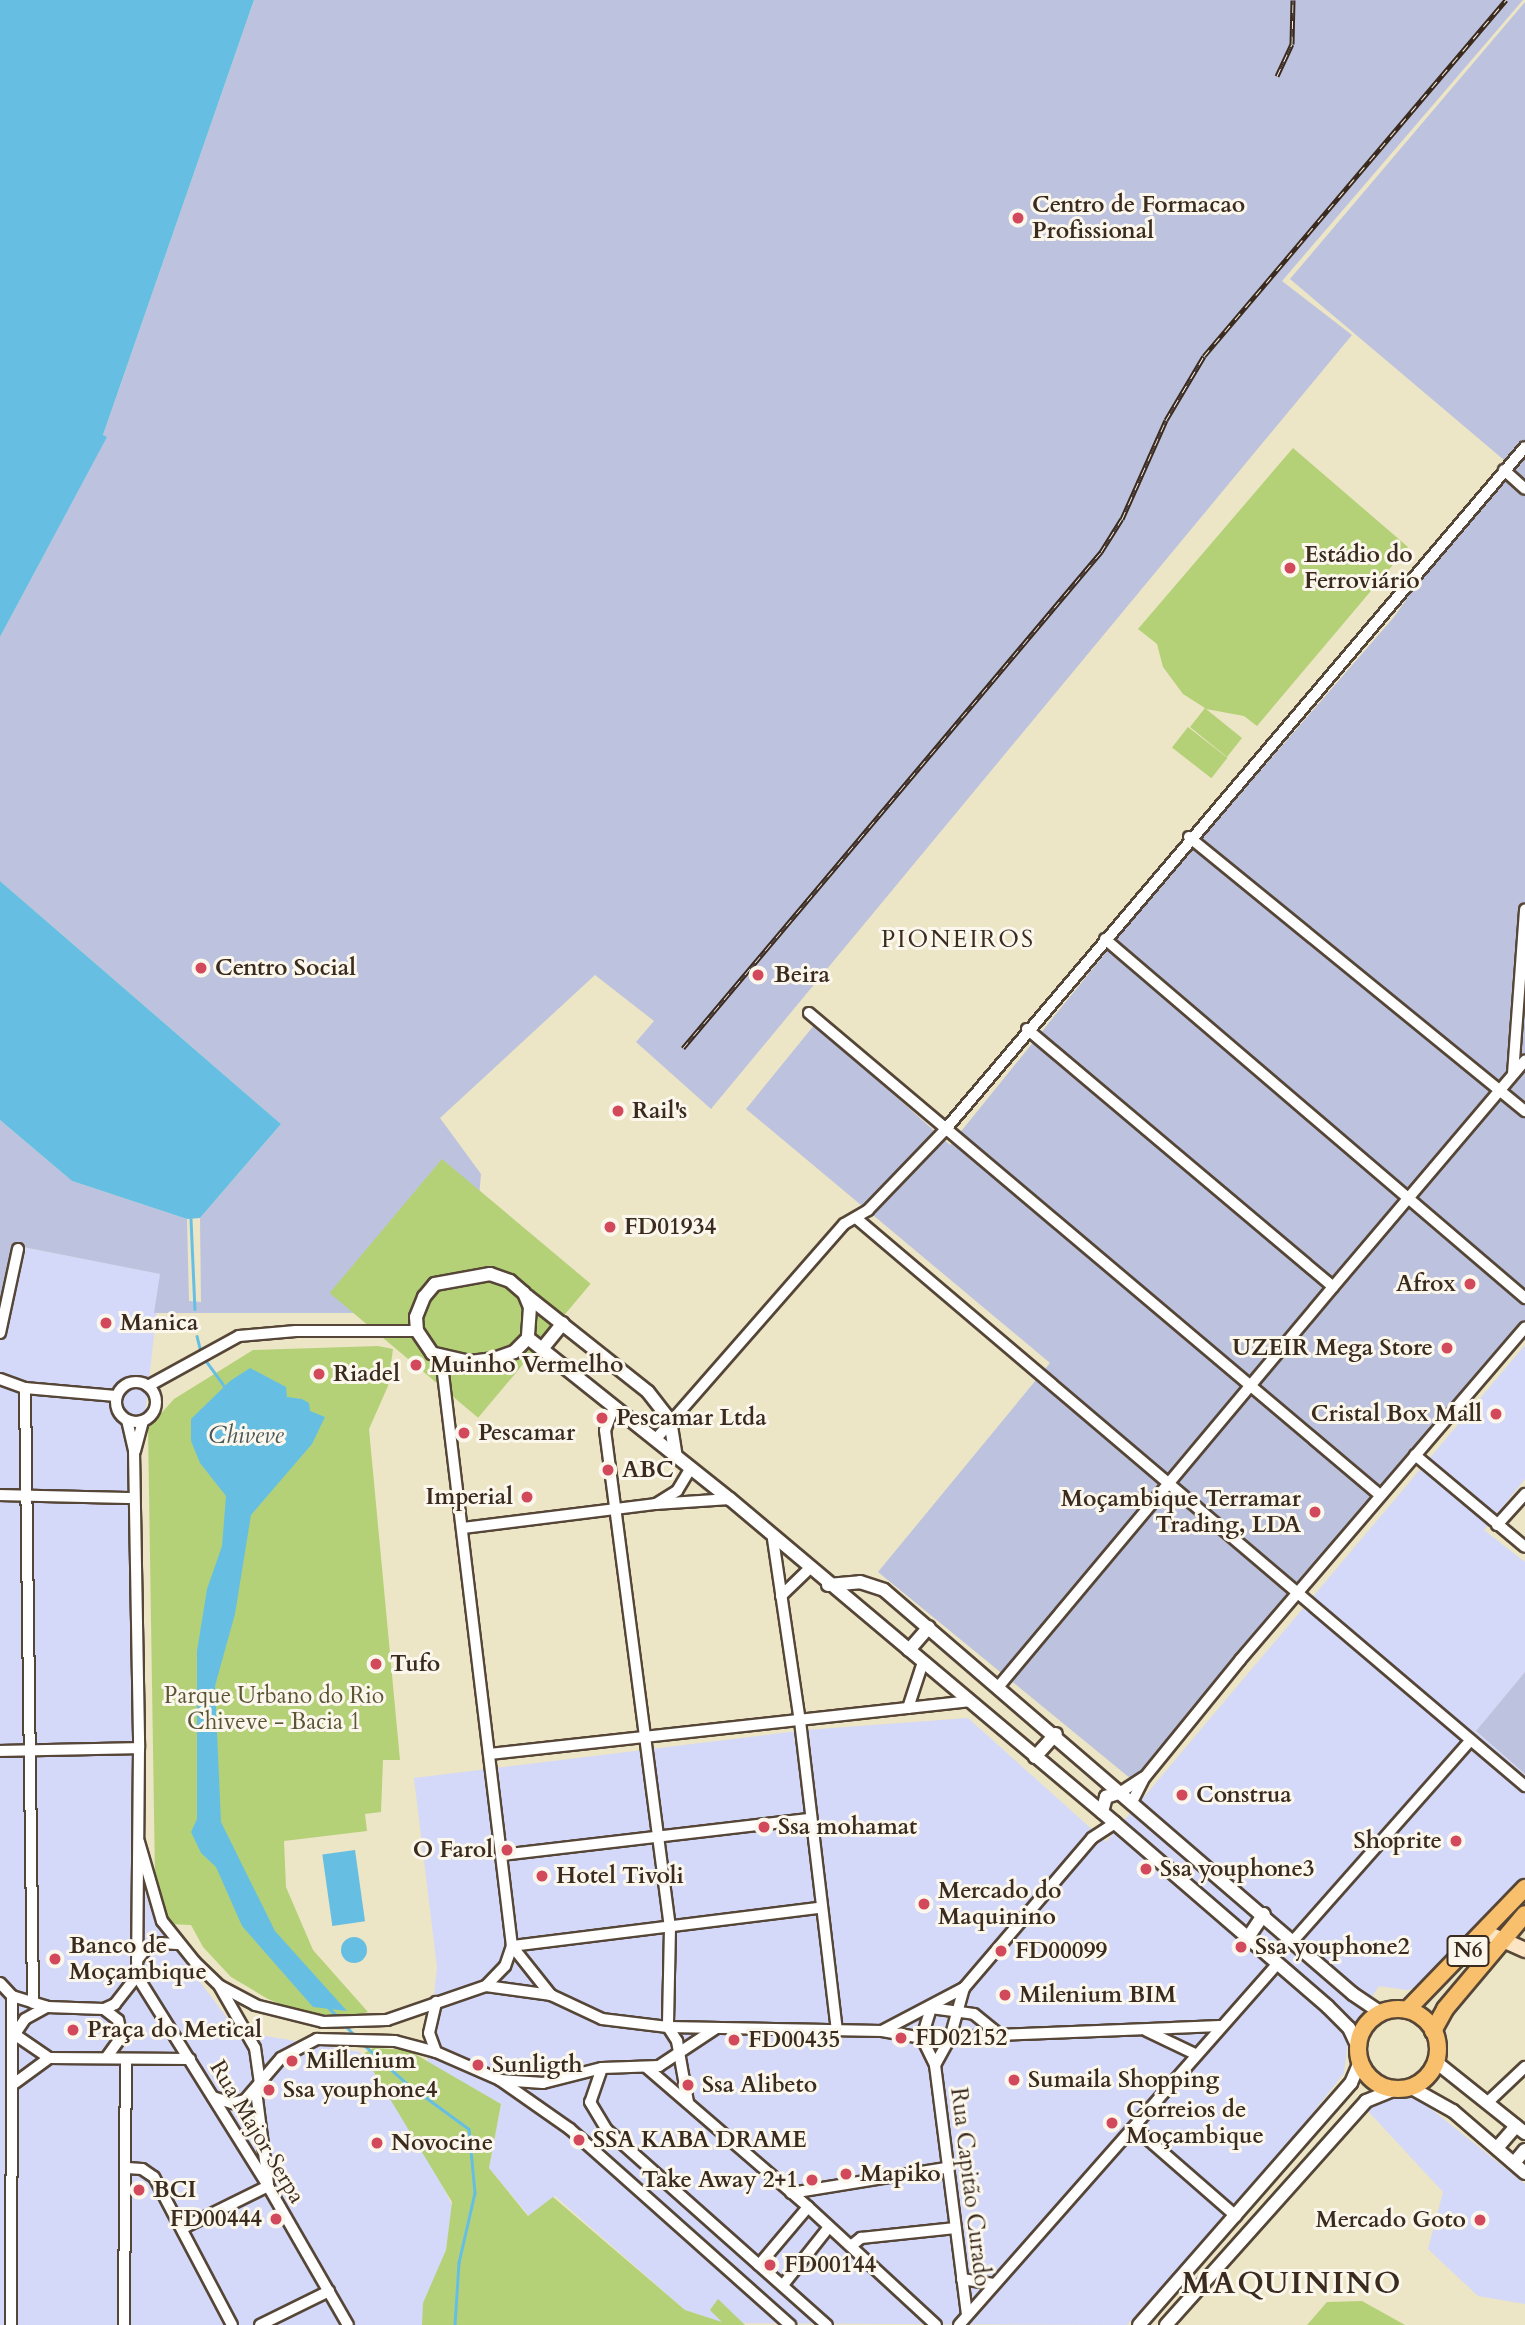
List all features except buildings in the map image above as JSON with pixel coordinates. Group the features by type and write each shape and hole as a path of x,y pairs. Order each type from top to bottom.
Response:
{"highway":[{"name":"N6","path":"1407,2010 1525,1888"},
{"name":"N6","path":"1433,2031 1445,2009 1525,1914"},
{"path":"1407,2010 1424,2019 1433,2031 1436,2062 1429,2074 1403,2088 1371,2078 1359,2054 1363,2029 1381,2013 1407,2010"}],"main road":[{"path":"1485,1932 1525,1950"}],"street":[{"path":"655,1440 801,1270 844,1224 856,1218 944,1130 1189,837 1525,447"},
{"path":"1504,470 1525,489"},
{"path":"1189,837 1525,1111"},
{"path":"1513,1075 1525,909"},
{"path":"1105,939 1525,1298"},
{"path":"809,1013 944,1130 1380,1495"},
{"path":"1027,1029 1333,1287"},
{"path":"999,1685 1525,1061"},
{"path":"856,1218 1525,1786"},
{"path":"0,1333 18,1250"},
{"path":"524,1293 530,1307 528,1338 514,1352 494,1359 441,1357 432,1353 417,1331 418,1306 435,1284 490,1273 510,1281 648,1392 670,1420 676,1456"},
{"path":"542,1349 563,1323"},
{"path":"882,2031 931,2008 964,1988 1093,1838 1115,1822 1127,1819 1132,1802 1145,1777 1380,1495 1525,1327"},
{"path":"0,1379 26,1388 116,1396 131,1382 148,1386 239,1336 296,1331 417,1331"},
{"path":"528,1338 730,1499 773,1539 1115,1822 1349,2028 1359,2054 1351,2083 1139,2325"},
{"path":"441,1357 513,1946 505,1966 486,1986"},
{"path":"0,1983 12,1996 47,2007 104,2009 115,2004 137,1976 139,1748 135,1451 143,1421 154,1412 156,1397 174,1374"},
{"path":"148,1386 156,1397"},
{"path":"26,1388 33,1752 33,2003"},
{"path":"116,1396 119,1414 127,1420 143,1421"},
{"path":"614,1407 605,1430 670,1928 668,2027 677,2041 677,2054 688,2102"},
{"path":"127,1420 135,1451"},
{"path":"1415,1455 1525,1547"},
{"path":"655,1504 677,1491 691,1468"},
{"path":"1497,1525 1525,1494"},
{"path":"0,1495 134,1498"},
{"path":"463,1528 655,1504 730,1499"},
{"path":"773,1539 800,1721 819,1908 837,2031"},
{"path":"781,1596 809,1569"},
{"path":"828,1585 870,1584 929,1627 1264,1914 1353,1994 1381,2013"},
{"path":"909,1650 929,1627"},
{"path":"908,1708 923,1662"},
{"path":"489,1754 647,1739 968,1701"},
{"path":"1035,1758 1056,1734"},
{"path":"1293,1941 1471,1740"},
{"path":"0,1751 139,1748"},
{"path":"1093,1838 1106,1797 1121,1792 1145,1777"},
{"path":"502,1855 660,1839 810,1819"},
{"path":"139,1842 162,1921 177,1944 220,1986 255,2048 268,2186 183,2228"},
{"path":"513,1946 819,1908"},
{"path":"1247,1939 1264,1914"},
{"path":"137,1961 145,1950 161,1943 177,1944"},
{"path":"513,1946 551,1995"},
{"name":"Rua Capitão Curado","path":"959,2325 1277,1964"},
{"name":"Rua Major Serpa","path":"137,1976 268,2186 348,2325"},
{"path":"220,1986 255,2004 323,2022 387,2020 486,1986 551,1995 602,2019 668,2027 882,2031 922,2038 950,2038 996,2032 1220,2026"},
{"path":"935,2065 950,2038 964,1988"},
{"path":"11,2325 15,2082 12,1996"},
{"path":"436,2002 429,2033 436,2052"},
{"path":"14,2034 26,2019 47,2007"},
{"path":"931,2008 958,2009 996,2032"},
{"path":"922,2038 931,2008"},
{"path":"104,2009 118,2020 122,2036 105,2059"},
{"path":"213,2097 233,2103 258,2087 281,2058 299,2047 334,2038 395,2042 436,2052 470,2071 500,2080 543,2082 602,2068 659,2066 716,2029"},
{"path":"1144,2030 1197,2055"},
{"path":"14,2034 49,2058 190,2059"},
{"name":"Rua Capitão Curado","path":"922,2038 935,2065 946,2168 967,2314"},
{"path":"15,2082 49,2058"},
{"path":"124,2325 126,2059"},
{"path":"1436,2062 1489,2101 1521,2129 1497,2148"},
{"path":"646,2067 852,2246 936,2325"},
{"path":"1489,2101 1525,2067"},
{"path":"602,2068 591,2090 594,2113 730,2242 827,2325"},
{"path":"500,2080 570,2129 716,2256 790,2325"},
{"path":"1166,2325 1366,2101 1403,2088 1453,2111 1525,2173"},
{"path":"1135,2128 1236,2216"},
{"path":"1514,2163 1525,2150"},
{"path":"127,2168 142,2169 154,2177 232,2325"},
{"path":"792,2193 946,2168"},
{"path":"759,2265 808,2207"},
{"path":"783,2285 829,2227"},
{"path":"852,2246 861,2238 955,2228"},
{"path":"716,2256 730,2242"},
{"path":"962,2278 993,2284"},
{"path":"260,2325 329,2291"}],"shaded area":[{"path":"254,0 1523,0 1282,281 1352,335 711,1109 636,1042 654,1021 595,975 440,1118 481,1174 479,1197 400,1313 154,1313 160,1274 13,1245 0,1306 0,1120 72,1181 187,1219 189,1301 201,1302 200,1218 281,1124 0,881 0,637 106,438 103,435"},
{"path":"1525,2 1525,1322 1136,1783 878,1572 1050,1363 746,1109 815,1024 950,1145 1158,888 1394,617 1504,460 1290,279"},
{"path":"13,1245 161,1274 144,1423 137,1436 145,1876 173,1946 237,2031 360,2052 423,2147 452,2205 446,2250 422,2325 0,2325 0,1306"},
{"path":"1525,1345 1525,1479 1484,1530 1525,1562 1525,1672 1476,1731 1525,1774 1525,1876 1433,1983 1407,1990 1379,1986 1349,2032 1344,2073 1287,2146 1127,2325 724,2323 685,2310 555,2196 529,2216 489,2168 501,2104 427,2064 437,1967 414,1778 806,1730 968,1718 1106,1842"},
{"path":"1525,1672 1525,1774 1476,1731"},
{"name":"Mercado Goto","path":"1410,2092 1525,2184 1525,2304 1478,2296 1428,2249 1443,2192 1367,2110 1377,2099"}],"green space":[{"name":"Estádio do Ferroviário","path":"1293,448 1408,547 1257,726 1244,716 1206,709 1242,738 1227,757 1190,727 1205,708 1183,694 1163,667 1157,644 1138,629"},
{"path":"1188,727 1227,758 1211,778 1172,747"},
{"path":"442,1159 591,1284 478,1418 330,1293"},
{"name":"Parque Urbano do Rio Chiveve - Bacia 1","path":"378,1346 393,1349 388,1386 369,1429 400,1760 383,1760 381,1812 365,1814 367,1831 284,1841 286,1887 313,1950 368,2012 350,2017 299,2012 268,1999 231,1977 203,1947 191,1925 168,1924 163,1913 155,1877 148,1428 174,1399 253,1350"},
{"path":"373,2048 408,2050 501,2104 489,2168 528,2216 553,2197 685,2310 722,2322 710,2310 718,2299 745,2325 422,2325 423,2303 446,2250 452,2202 363,2054"},
{"path":"1362,2301 1405,2325 1307,2325 1327,2302"}],"water":[{"path":"0,0 254,0 103,435 107,437 0,637"},
{"path":"0,881 281,1124 200,1218 187,1219 72,1181 0,1120"},
{"name":"Chiveve","path":"250,1368 286,1387 287,1397 302,1399 309,1403 310,1411 325,1417 312,1444 251,1515 235,1614 215,1686 221,1822 275,1931 347,2011 313,2007 242,1926 216,1867 201,1853 191,1832 197,1819 197,1651 207,1589 222,1546 226,1496 200,1463 191,1441 191,1419 230,1381"},
{"path":"355,1850 365,1921 332,1926 322,1855"},
{"path":"354,1937 363,1941 367,1950 363,1959 354,1963 345,1959 341,1950 345,1941"}],"waterway":[{"path":"191,1219 195,1309"},
{"path":"197,1336 201,1352"},
{"path":"204,1358 225,1387"},
{"path":"328,2007 338,2017"},
{"path":"345,2025 357,2038"},
{"path":"362,2043 405,2082 469,2129 475,2193 459,2263 455,2325"}],"railway":[{"path":"1277,76 1292,44 1293,0"},
{"path":"683,1048 1101,552 1122,519 1166,420 1204,356 1506,0"}],"place":[{"name":"Centro de Formacao Profissional","path":"1018,218"},
{"name":"Estádio do Ferroviário","path":"1290,568"},
{"name":"Centro Social","path":"201,968"},
{"name":"Beira","path":"758,975"},
{"name":"Rail's","path":"618,1111"},
{"name":"FD01934","path":"610,1227"},
{"name":"Afrox","path":"1470,1284"},
{"name":"Manica","path":"106,1323"},
{"name":"UZEIR Mega Store","path":"1447,1348"},
{"name":"Muinho Vermelho","path":"416,1365"},
{"name":"Riadel","path":"319,1374"},
{"name":"Cristal Box Mall","path":"1496,1414"},
{"name":"Pescamar Ltda","path":"602,1418"},
{"name":"Pescamar","path":"464,1433"},
{"name":"ABC","path":"608,1470"},
{"name":"Imperial","path":"527,1497"},
{"name":"Moçambique Terramar Trading, LDA","path":"1315,1512"},
{"name":"Tufo","path":"376,1664"},
{"name":"Construa","path":"1182,1795"},
{"name":"Ssa mohamat","path":"764,1827"},
{"name":"Shoprite","path":"1456,1841"},
{"name":"O Farol","path":"507,1850"},
{"name":"Ssa youphone3","path":"1146,1869"},
{"name":"Hotel Tivoli","path":"542,1876"},
{"name":"Mercado do Maquinino","path":"924,1904"},
{"name":"Ssa youphone2","path":"1241,1947"},
{"name":"FD00099","path":"1001,1951"},
{"name":"Banco de Moçambique","path":"55,1959"},
{"name":"Milenium BIM","path":"1005,1995"},
{"name":"Praça do Metical","path":"73,2030"},
{"name":"FD02152","path":"901,2038"},
{"name":"FD00435","path":"734,2040"},
{"name":"Millenium","path":"292,2061"},
{"name":"Sunligth","path":"478,2065"},
{"name":"Sumaila Shopping","path":"1014,2080"},
{"name":"Ssa Alibeto","path":"688,2085"},
{"name":"Ssa youphone4","path":"269,2090"},
{"name":"Correios de Moçambique","path":"1112,2123"},
{"name":"SSA KABA DRAME","path":"579,2140"},
{"name":"Novocine","path":"377,2143"},
{"name":"Mapiko","path":"846,2174"},
{"name":"Take Away 2+1","path":"812,2180"},
{"name":"BCI","path":"139,2190"},
{"name":"FD00444","path":"276,2219"},
{"name":"Mercado Goto","path":"1480,2220"},
{"name":"FD00144","path":"770,2265"}],"district":[{"name":"PIONEIROS","path":"958,940"},
{"name":"MAQUININO","path":"1292,2284"}]}
